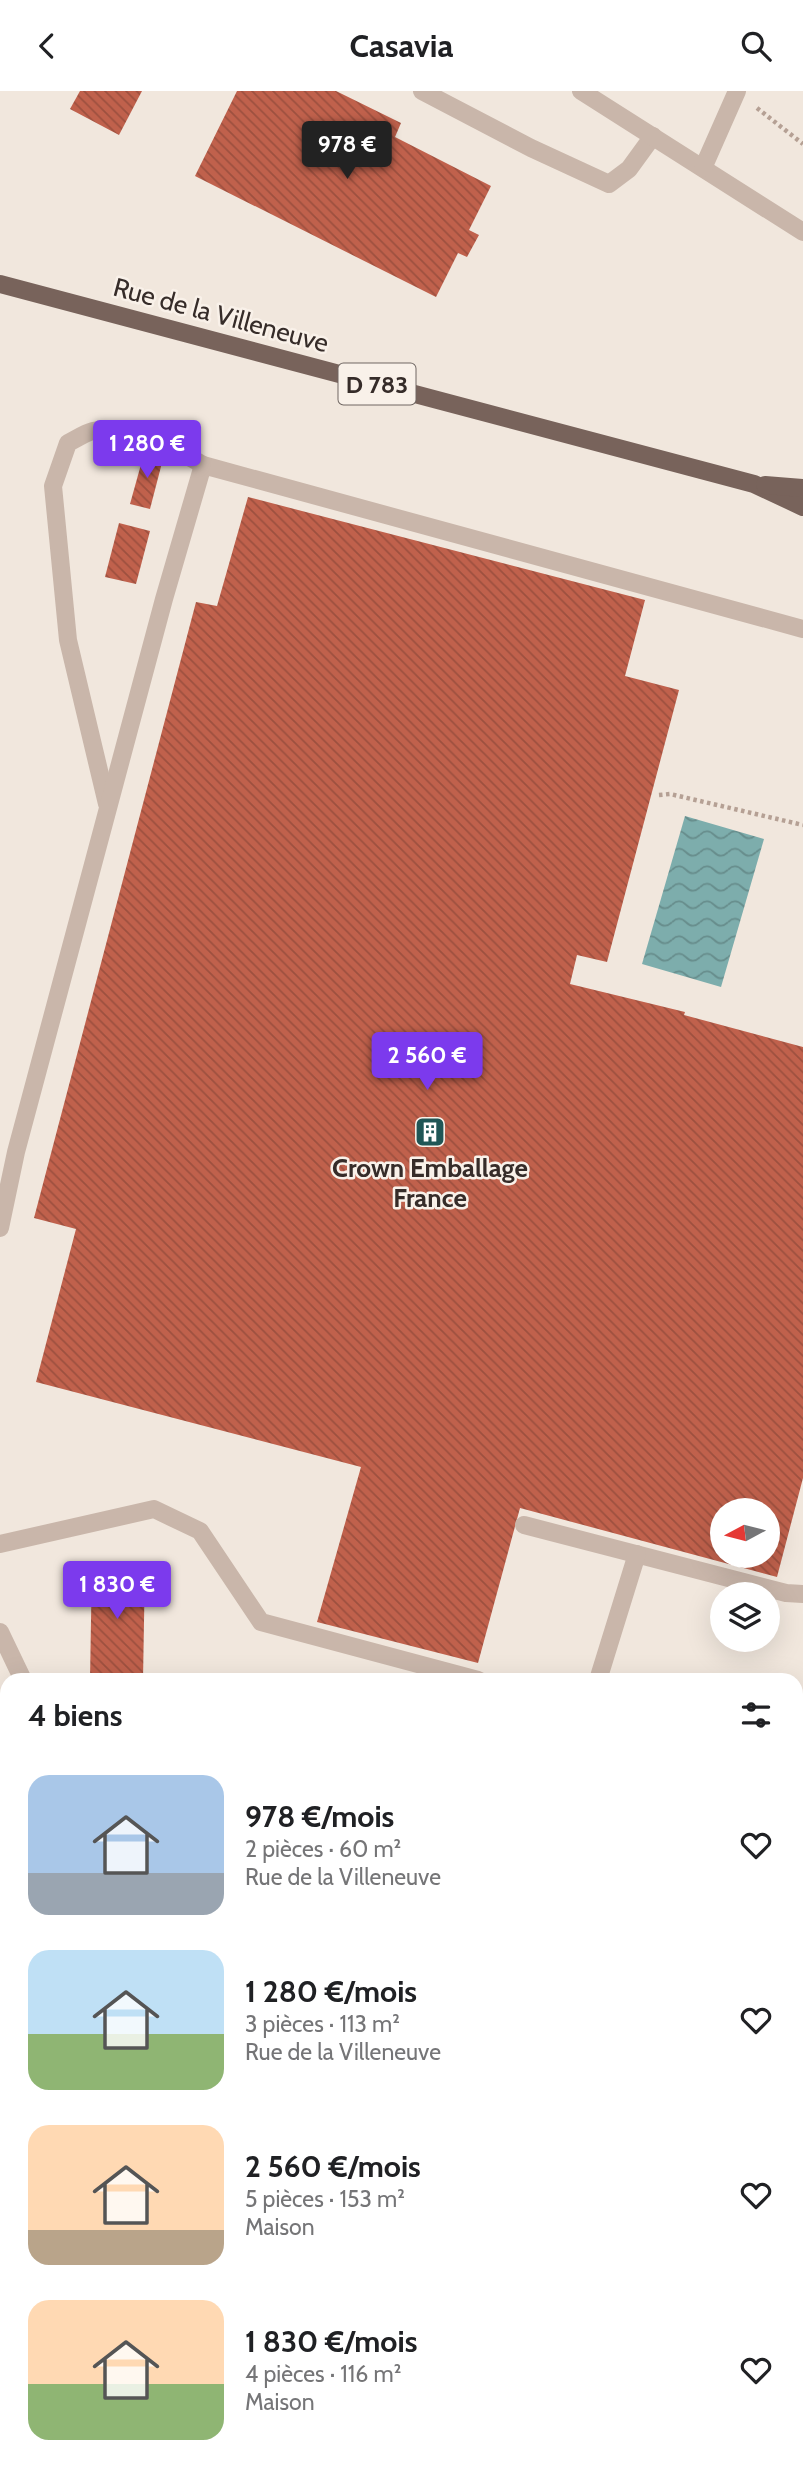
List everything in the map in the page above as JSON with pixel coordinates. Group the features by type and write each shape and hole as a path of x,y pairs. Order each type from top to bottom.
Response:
{"main road":[{"name":"Rue de la Villeneuve","path":"0,283 754,484 803,507"},
{"name":"Rue de la Villeneuve","path":"754,484 803,488"}],"street":[{"path":"422,91 531,148 609,184 629,169 653,136"},
{"path":"581,91 803,232"},
{"path":"702,168 737,91"},
{"path":"108,807 68,641 53,486 68,443 93,431 120,430 163,442 203,465 803,629"},
{"path":"0,1228 16,1152 164,599 203,465"},
{"path":"0,1544 154,1509 200,1531 261,1622 452,1673"},
{"path":"524,1525 786,1593 803,1594"},
{"path":"600,1673 637,1554"},
{"path":"0,1632 20,1673"}],"path":[{"path":"737,91 803,144"},
{"path":"659,795 670,794 803,825"}],"water":[{"path":"685,816 764,839 721,987 642,964"}],"building":[{"path":"80,91 142,91 119,135 70,109"},
{"path":"237,91 336,91 401,123 395,137 491,186 469,230 479,235 467,257 458,253 436,297 195,176"},
{"path":"145,450 164,455 150,509 130,504"},
{"name":"Crown Emballage France","path":"248,497 645,600 625,676 679,690 607,962 577,955 570,984 685,1012 684,1015 803,1047 803,1478 780,1566 780,1498 710,1498 710,1559 520,1508 478,1663 317,1622 361,1467 36,1382 76,1229 34,1218 196,602 217,606"},
{"path":"119,523 150,531 136,584 105,577"},
{"path":"92,1562 145,1563 143,1673 90,1673"},
{"name":"Crown Emballage France","path":"743,1568 779,1568 777,1577"}],"place":[{"name":"Crown Emballage France","path":"430,1132"}]}
